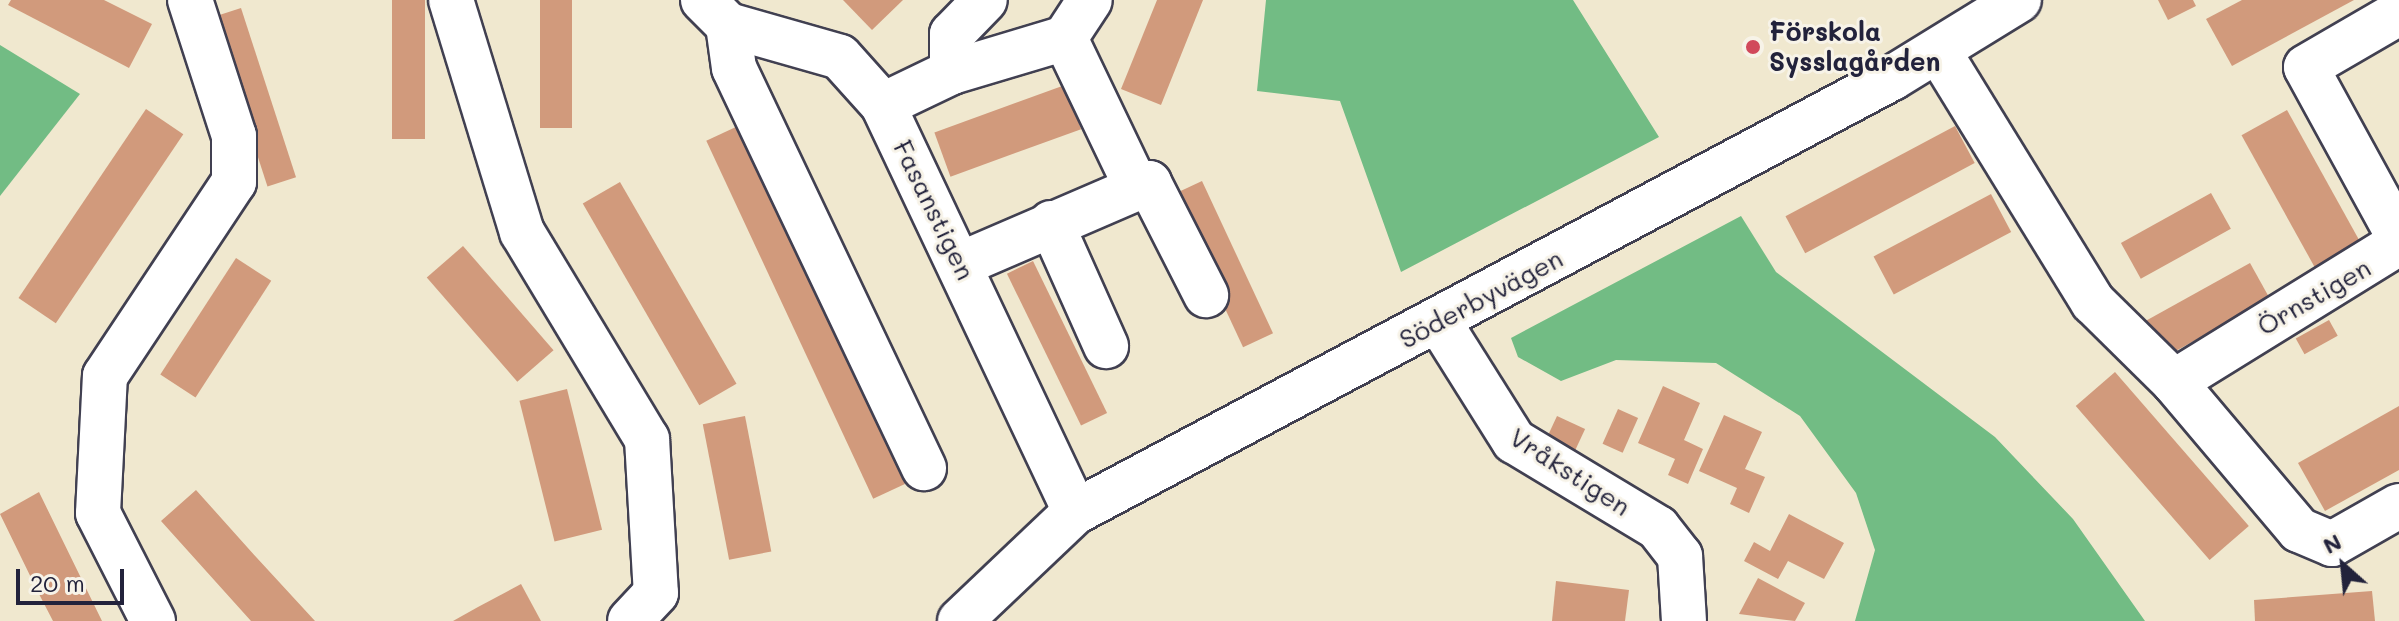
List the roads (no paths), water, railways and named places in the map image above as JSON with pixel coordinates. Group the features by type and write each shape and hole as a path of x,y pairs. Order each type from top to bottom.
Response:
{"street":[{"path":"153,621 98,513 105,376 234,182 234,136 190,0"},
{"path":"451,0 522,232 647,439 656,593 630,621"},
{"path":"952,72 952,34 985,0"},
{"path":"883,105 952,72 1065,38 1090,0"},
{"name":"Söderbyvägen","path":"960,621 1075,512 1439,322 1939,52 2019,0"},
{"path":"716,13 734,68 924,468"},
{"name":"Fasanstigen","path":"716,13 840,57 883,105 961,264 1075,512"},
{"name":"Örnstigen","path":"2174,382 2394,246 2394,228 2306,67 2399,13"},
{"path":"1065,38 1137,188"},
{"path":"1939,52 2109,322 2174,382 2316,542 2332,544 2399,506"},
{"path":"961,264 1149,183 1206,295"},
{"path":"1051,223 1106,346"},
{"name":"Vråkstigen","path":"1439,322 1514,441 1658,528 1680,556 1684,621"}],"place":[{"name":"Förskola Sysslagården","path":"1753,47"}]}
